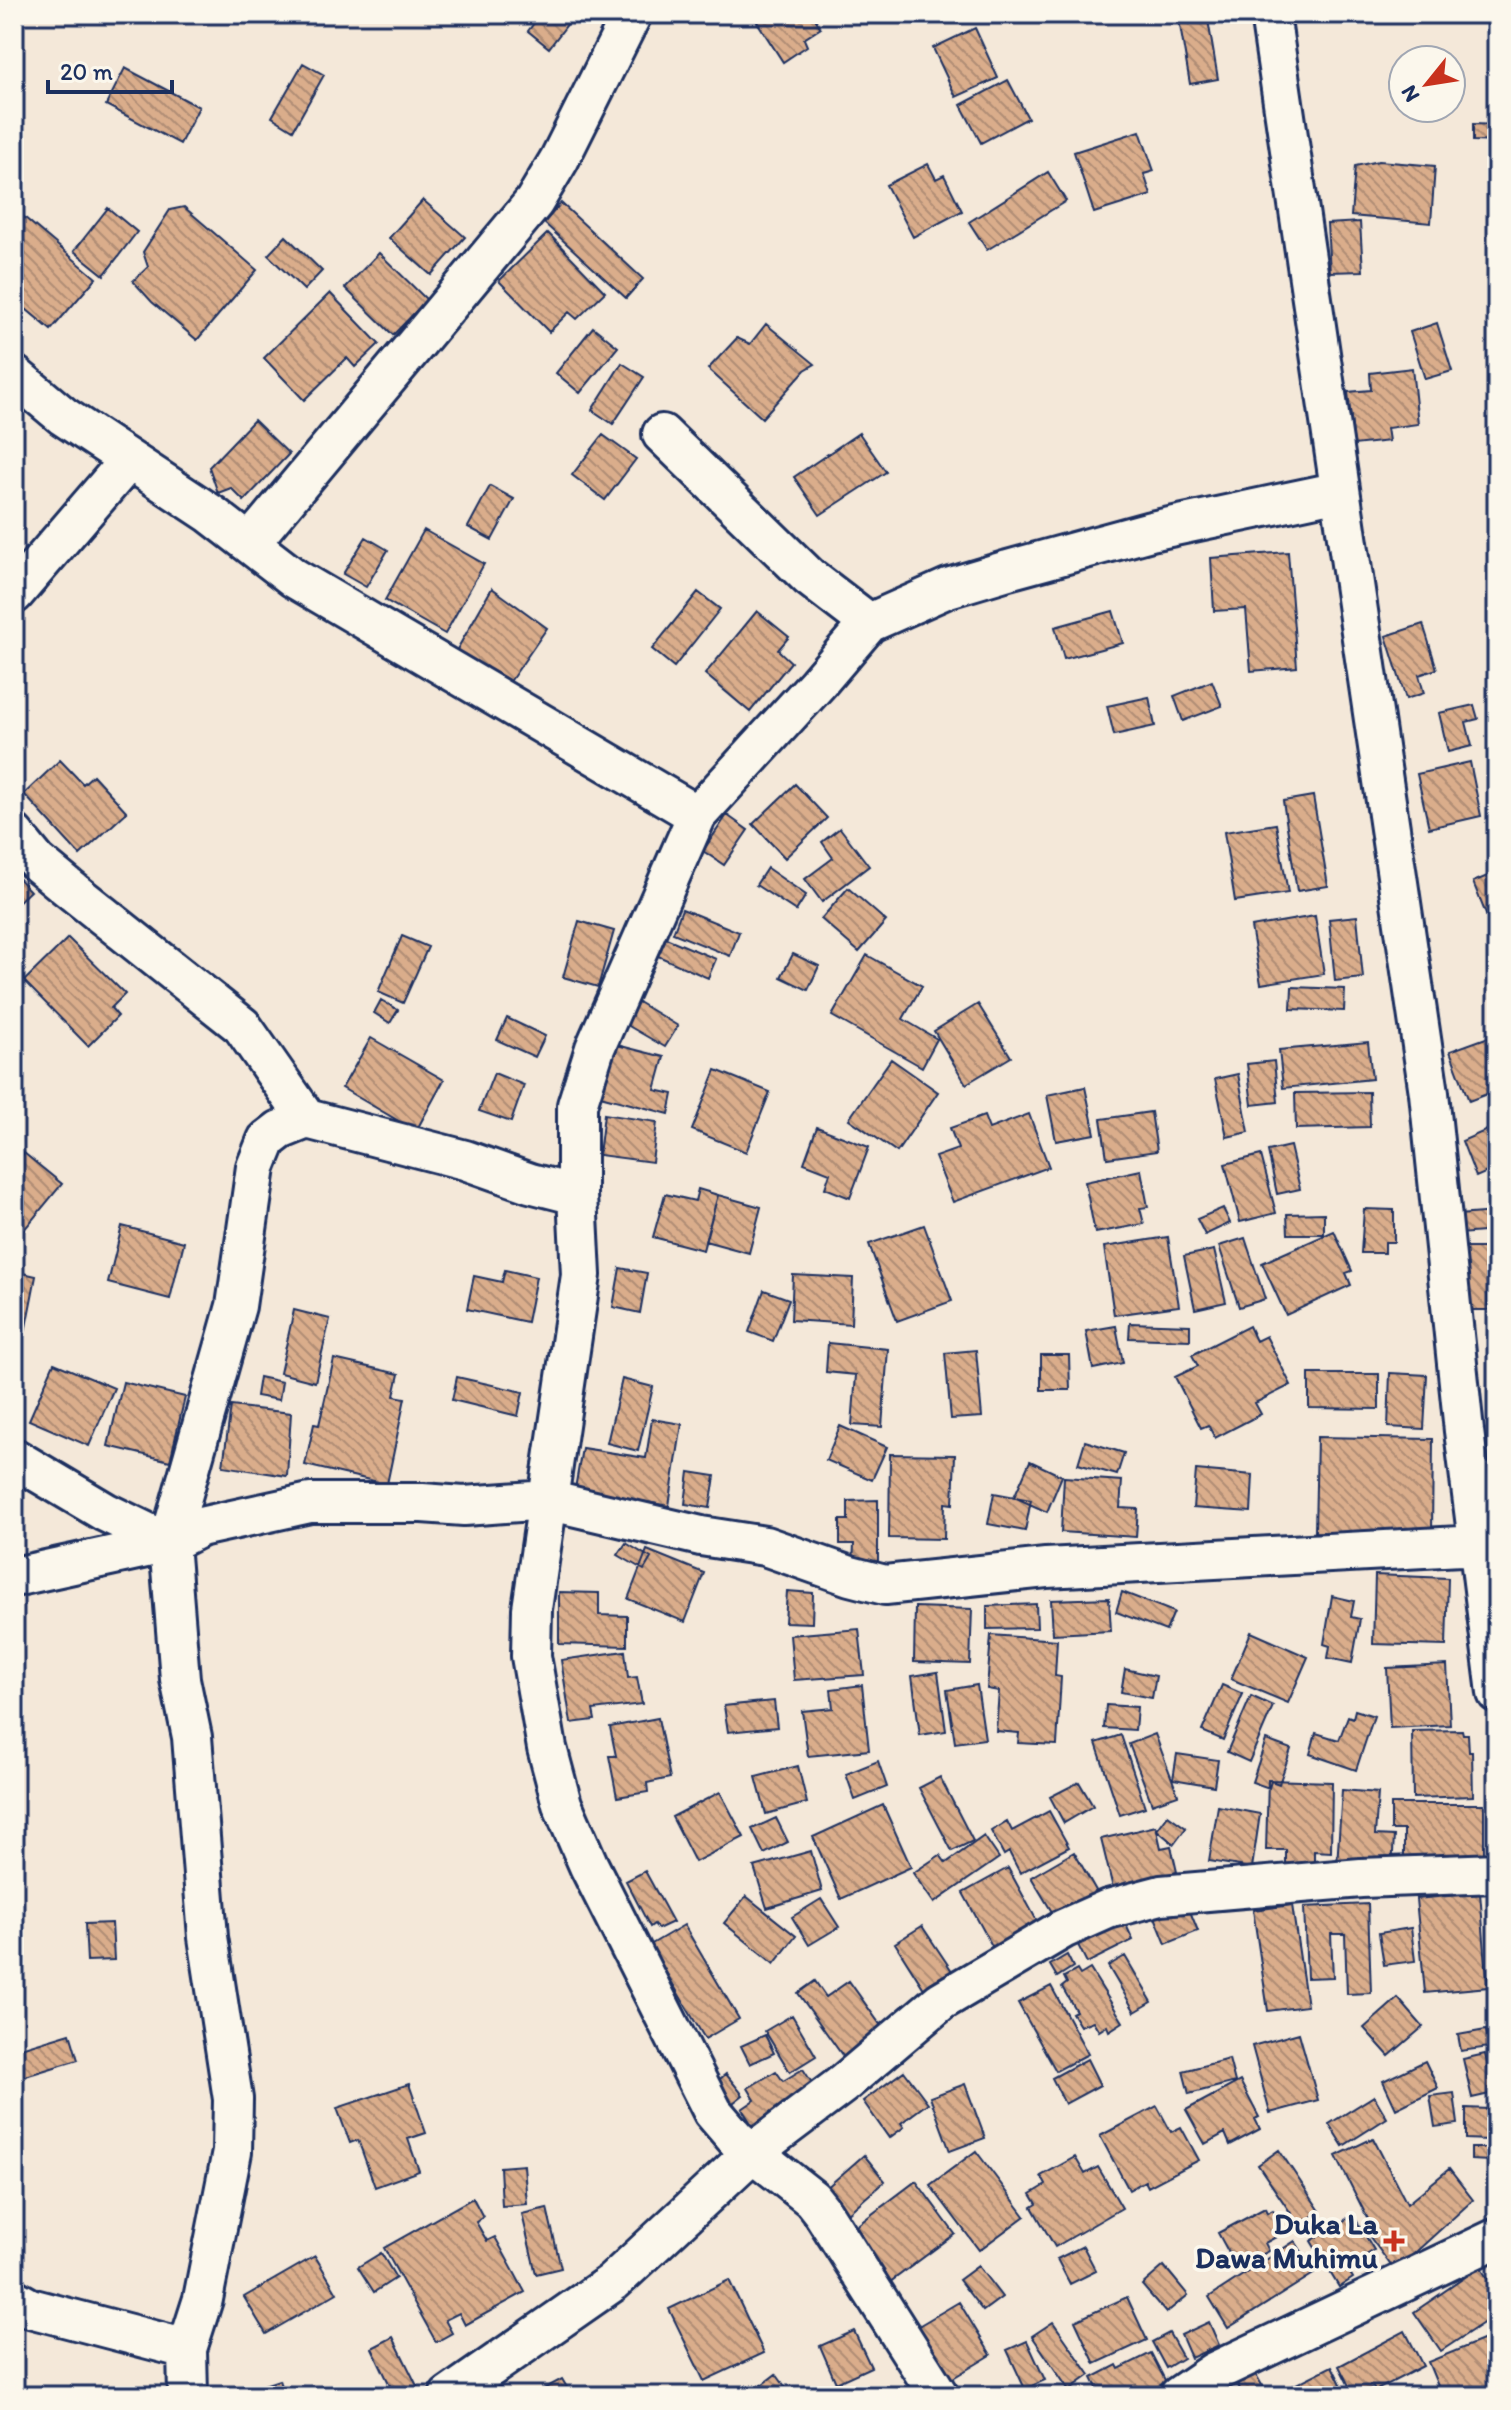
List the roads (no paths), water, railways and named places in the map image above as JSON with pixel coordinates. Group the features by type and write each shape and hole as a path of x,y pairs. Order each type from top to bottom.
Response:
{"street":[{"path":"251,542 534,202 559,160 632,14"},
{"path":"1270,14 1429,1093 1464,1431 1497,1693"},
{"path":"14,375 63,416 251,542 294,578 697,815"},
{"path":"662,434 809,577 869,623"},
{"path":"14,594 129,460"},
{"path":"939,2396 812,2199 737,2140 713,2112 589,1866 562,1804 547,1748 531,1656 532,1609 581,1275 577,1105 584,1078 697,815 797,707 869,623 948,588 1008,570 1151,531 1340,491"},
{"path":"14,834 37,862 242,1026 307,1119"},
{"path":"188,2396 187,2349 203,2299 232,2152 233,2099 208,1937 192,1737 180,1679 169,1543 236,1306 256,1167 267,1140 280,1130 307,1119 465,1160 530,1183 577,1195"},
{"path":"14,1458 105,1512 169,1543"},
{"path":"14,1577 169,1543 200,1527 310,1503 464,1506 547,1500 701,1536 765,1546 885,1585 1046,1568 1480,1545"},
{"path":"449,2396 613,2282 754,2151 843,2084 941,2001 1063,1929 1108,1909 1161,1895 1361,1878 1497,1873"},
{"path":"1179,2396 1214,2372 1497,2238"},
{"path":"14,2299 30,2308 187,2349"}],"place":[{"name":"Duka La Dawa Muhimu","path":"1394,2241"}]}
